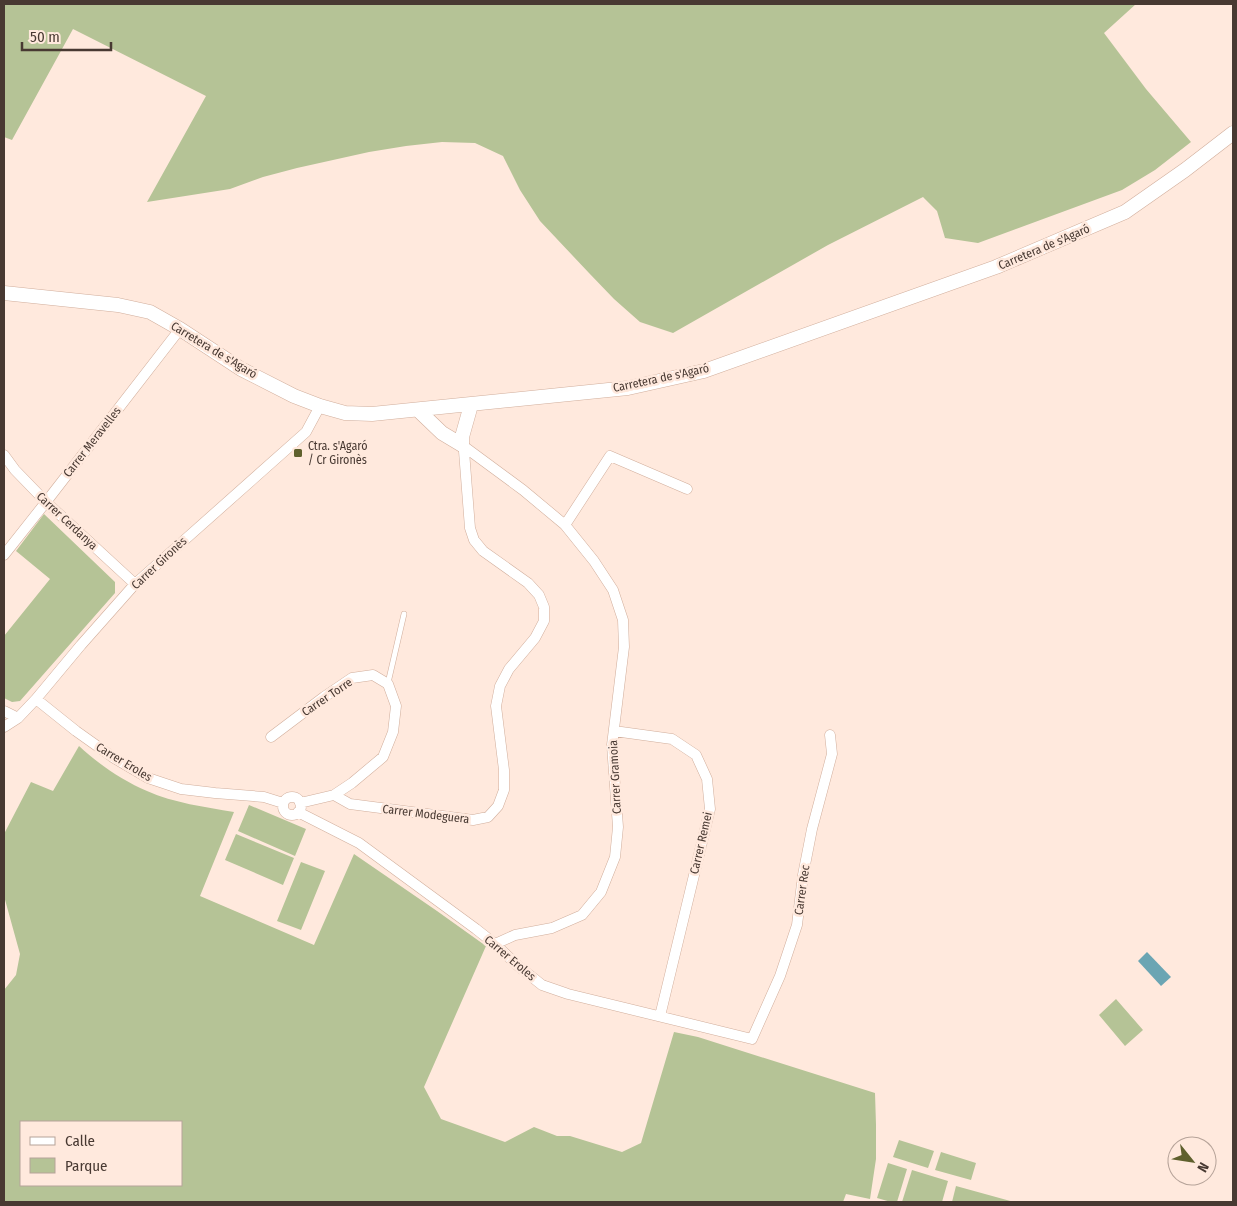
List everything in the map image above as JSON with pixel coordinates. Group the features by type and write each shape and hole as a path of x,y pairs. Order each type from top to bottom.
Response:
{"street":[{"name":"Carretera de s'Agaró","path":"4,293 118,305 150,312 180,329 241,369 294,396 345,413 372,414 418,410 628,388 704,371 996,268 1125,212 1185,170 1233,133"},
{"name":"Carrer Meravelles","path":"4,554 180,329"},
{"path":"464,446 462,438 471,405"},
{"name":"Carrer Gironès","path":"4,727 18,718 36,699 135,584 306,432 320,406"},
{"path":"450,407 465,424"},
{"path":"442,432 450,407"},
{"path":"418,410 442,432 464,446"},
{"name":"Carrer Gramoia","path":"464,446 523,490 565,525 594,561 613,590 623,620 624,648 612,745 618,827 615,857 601,892 582,914 552,928 515,935 495,944"},
{"name":"Carrer Modeguera","path":"334,795 350,804 474,820 488,817 498,806 504,790 504,770 496,706 500,686 509,669 535,638 544,621 544,607 540,595 528,583 483,551 474,540 470,528 464,446"},
{"name":"Carrer Cerdanya","path":"4,455 15,470 46,502 135,584"},
{"path":"565,525 610,456 687,489"},
{"name":"Carrer Torre","path":"271,737 352,678 373,675 388,684"},
{"path":"299,808 334,795 352,783 383,757 393,732 396,706 388,684"},
{"name":"Carrer Eroles","path":"36,699 114,758 148,778 181,789 264,797 283,804 287,814 293,815 299,808 359,843 495,944 517,966 542,985 568,994 752,1039"},
{"path":"4,711 18,718"},
{"name":"Carrer Remei","path":"614,731 672,740 696,755 707,779 710,809 660,1016"},
{"name":"Carrer Rec","path":"752,1039 780,976 797,925 803,875 812,830 832,754 830,736"}],"lane":[{"path":"388,684 404,614"}],"green space":[{"path":"4,4 1136,4 1104,33 1146,89 1191,142 1155,170 1122,190 978,243 945,238 937,211 923,197 828,245 673,333 640,322 614,299 540,221 520,190 503,156 475,143 442,142 369,152 263,177 230,189 147,202 206,96 73,29 12,140 4,137"},
{"path":"44,514 115,582 115,593 20,701 12,702 4,698 4,636 50,579 16,551"},
{"path":"79,746 111,771 147,791 179,802 234,812 200,896 314,945 354,854 486,946 424,1087 441,1119 505,1142 534,1127 557,1136 570,1136 622,1152 641,1143 674,1032 698,1037 875,1093 876,1159 870,1199 846,1194 843,1202 4,1202 4,990 16,975 20,954 4,896 4,834 31,782 53,791"},
{"path":"249,805 306,829 295,856 238,831"},
{"path":"236,834 294,858 283,885 225,860"},
{"path":"301,862 325,871 301,930 277,921"},
{"path":"1116,999 1143,1030 1125,1046 1099,1015"},
{"path":"899,1140 934,1151 928,1168 893,1157"},
{"path":"941,1152 976,1163 971,1180 935,1170"},
{"path":"888,1163 907,1169 897,1202 877,1198"},
{"path":"912,1170 948,1181 942,1202 902,1202"},
{"path":"956,1186 1014,1202 952,1202"}],"water":[{"path":"1147,952 1171,977 1161,986 1138,961"}],"place":[{"name":"Ctra. s'Agaró / Cr Gironès","path":"298,453"}]}
